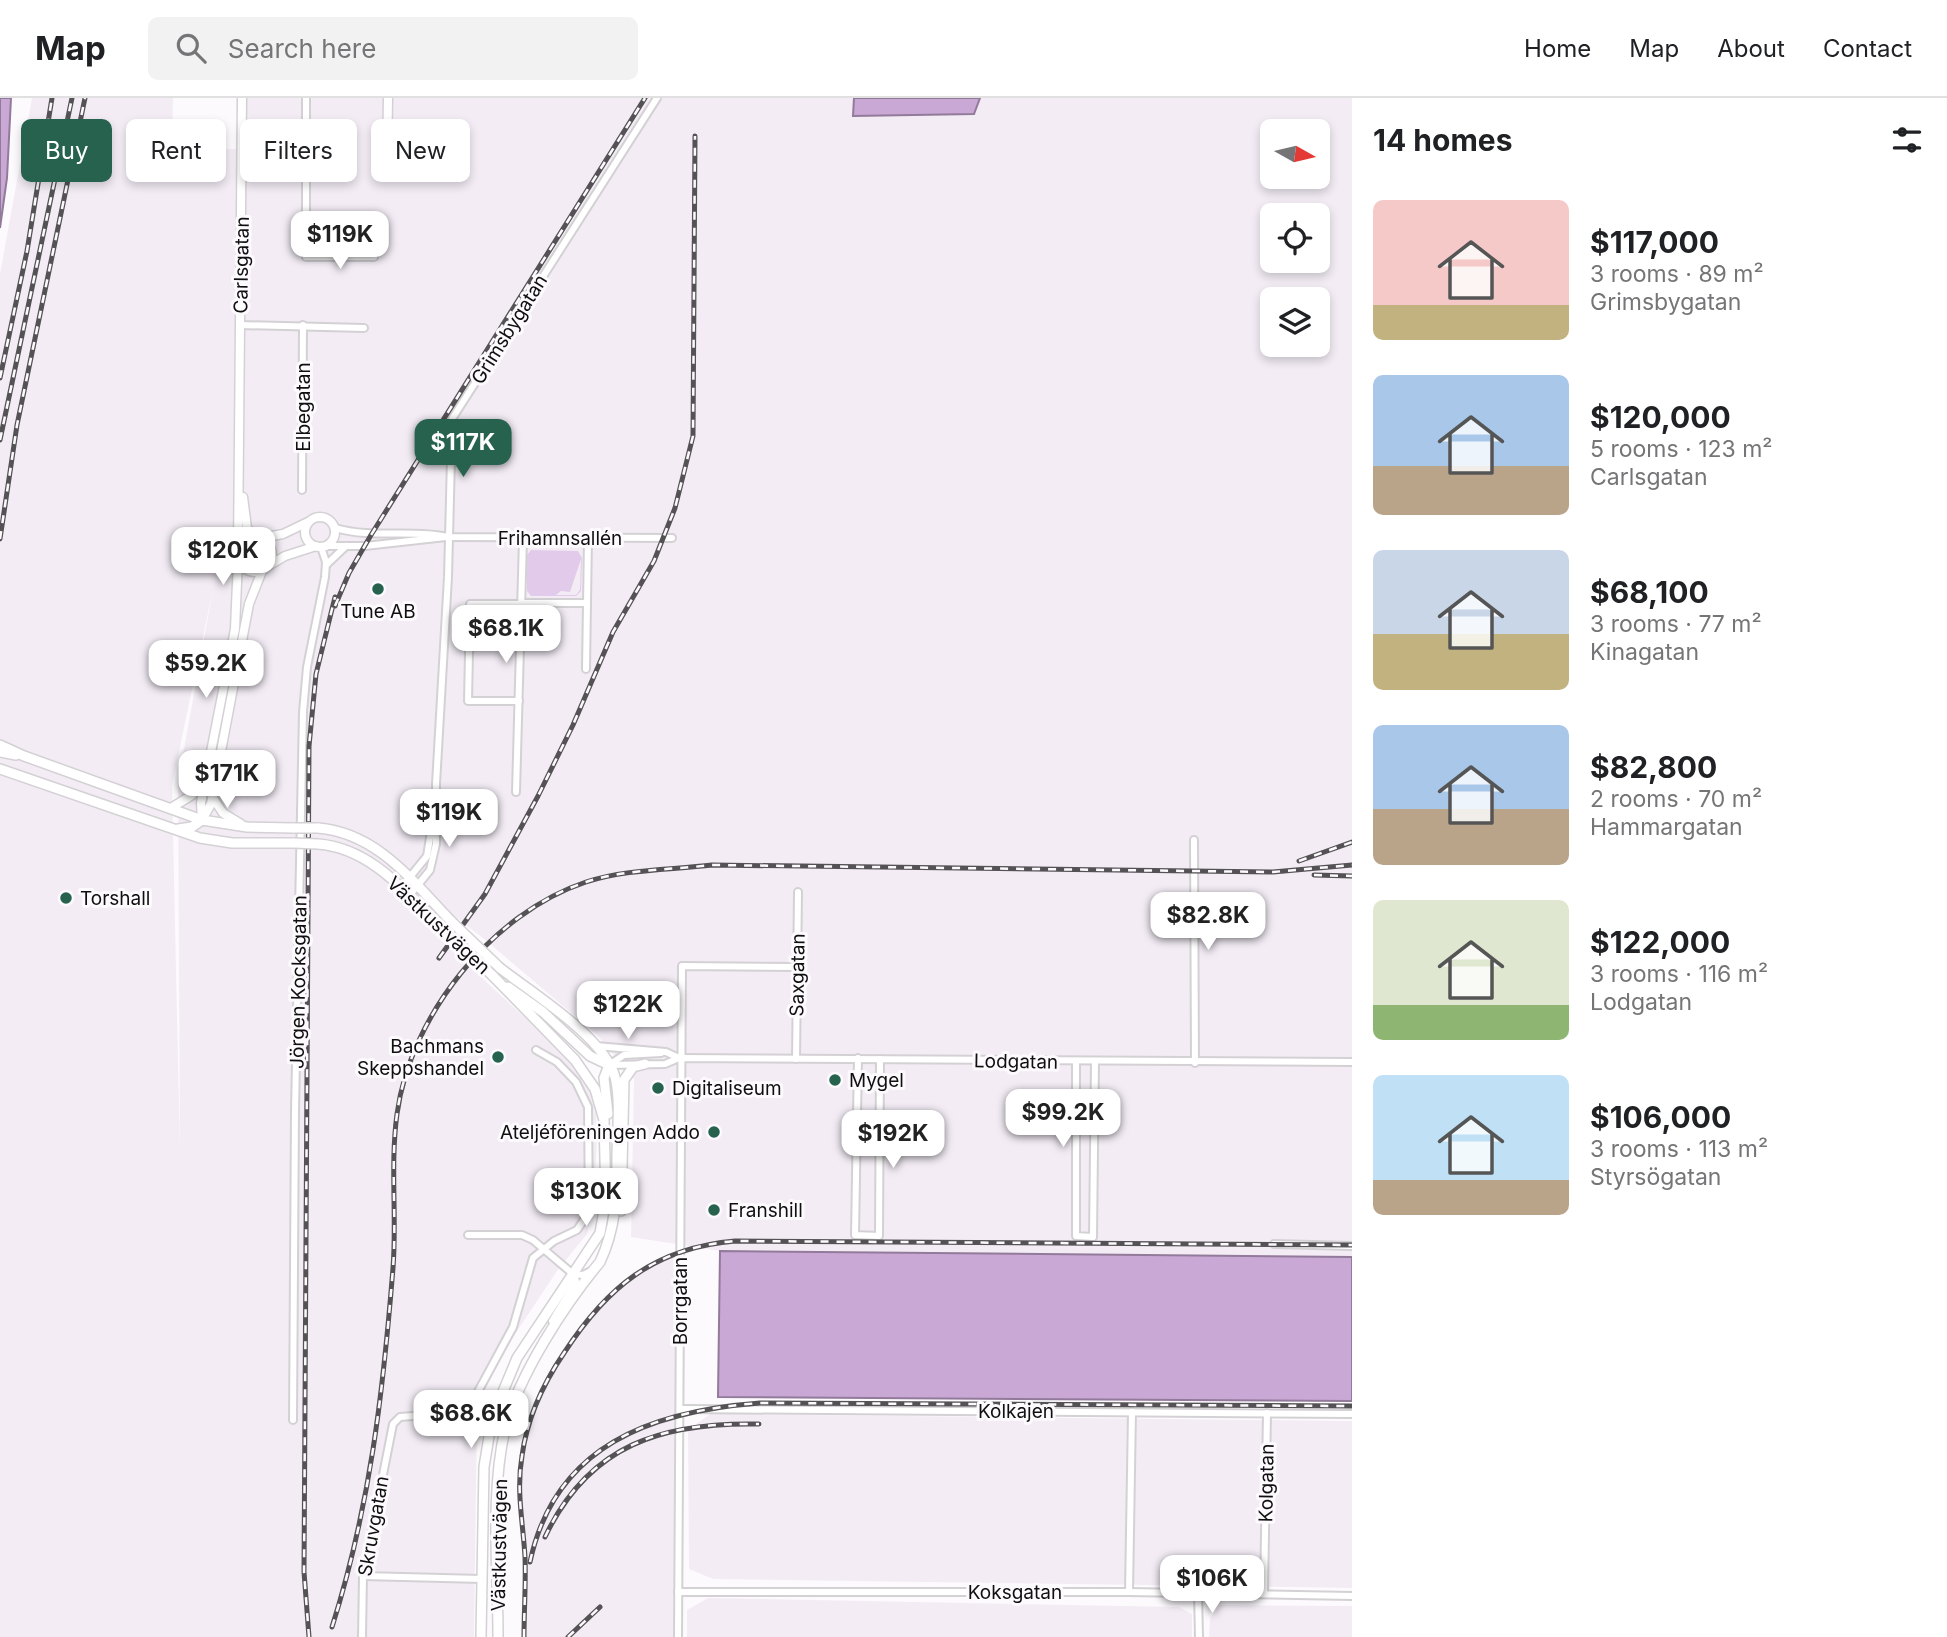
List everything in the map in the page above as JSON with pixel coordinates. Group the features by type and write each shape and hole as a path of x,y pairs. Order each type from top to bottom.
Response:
{"main road":[{"path":"0,745 202,820 215,841"},
{"path":"0,752 24,756"},
{"name":"Västkustvägen","path":"0,769 215,841 318,844 343,848 361,855 448,926"},
{"path":"173,829 192,827 202,820"},
{"name":"Västkustvägen","path":"202,820 247,827 318,828 347,834 369,844 410,878 448,926 496,974 575,1060 589,1079 604,1120 606,1157"},
{"path":"496,974 543,1012 590,1056 609,1065"},
{"name":"Västkustvägen","path":"496,974 544,999 594,1045 609,1065 617,1094 616,1210 608,1244 543,1346 516,1395 503,1442 499,1490 498,1637"},
{"path":"608,1244 618,1221 623,1192 624,1080 633,1067 645,1064"},
{"name":"Västkustvägen","path":"481,1637 484,1467 492,1418 517,1358 604,1223 608,1112 604,1078 609,1065"}],"street":[{"name":"Carlsgatan","path":"202,820 201,803 208,761 235,629 240,432 242,98"},
{"path":"306,98 306,257 374,257"},
{"path":"388,98 388,119"},
{"name":"Grimsbygatan","path":"410,896 430,870 435,854 435,796 452,419 657,98"},
{"path":"240,325 364,328"},
{"name":"Elbegatan","path":"302,490 303,325"},
{"name":"Carlsgatan","path":"240,432 245,520 257,538"},
{"path":"265,568 248,571 238,555 246,540 283,534 310,520 325,517 335,528 334,539 321,546 306,537 310,520"},
{"name":"Frihamnsallén","path":"335,528 371,535 430,533 448,537"},
{"name":"Frihamnsallén","path":"265,568 285,556 321,546 448,537 671,538"},
{"path":"202,820 213,797 249,604 271,550 257,538"},
{"path":"516,792 523,538"},
{"path":"586,669 588,538"},
{"name":"Jörgen Kocksgatan","path":"293,1420 295,1097 303,712 325,566 321,546"},
{"path":"325,566 346,546"},
{"path":"519,701 468,701 470,604 587,603"},
{"path":"173,808 196,789 208,761"},
{"name":"Grimsbygatan","path":"401,888 427,856 435,796"},
{"path":"213,797 223,813 247,827"},
{"path":"1194,840 1195,1063"},
{"name":"Saxgatan","path":"796,1059 798,892"},
{"name":"Borrgatan","path":"678,1637 683,1076 679,1058 682,966 797,967"},
{"name":"Lodgatan","path":"594,1045 666,1052 679,1058"},
{"path":"536,1050 557,1062 576,1082 589,1107 590,1122 589,1212 577,1230 543,1249"},
{"name":"Lodgatan","path":"609,1065 624,1055 666,1052"},
{"name":"Lodgatan","path":"609,1065 665,1064 679,1058 1352,1062"},
{"path":"858,1058 855,1236 879,1236 880,1059"},
{"path":"1076,1062 1076,1236 1093,1237 1095,1062"},
{"path":"468,1235 522,1235 573,1274 576,1281 556,1314 543,1346"},
{"path":"1274,1244 1352,1246"},
{"name":"Skruvgatan","path":"362,1637 363,1576 393,1424 400,1417 467,1412 506,1342 520,1308 533,1258 543,1249"},
{"path":"573,1274 583,1275 593,1270"},
{"name":"Kolkajen","path":"680,1409 1352,1414"},
{"path":"1129,1592 1132,1412"},
{"name":"Kolgatan","path":"1264,1594 1267,1413"},
{"path":"363,1576 482,1579"},
{"name":"Koksgatan","path":"678,1592 1129,1592 1352,1596"},
{"path":"1198,1593 1199,1637"}],"shaded area":[{"path":"0,98 11,98 7,178 0,228"},
{"path":"32,98 173,98 173,119 126,119 126,182 226,182 226,149 239,149 240,98 854,98 854,116 974,114 980,98 1352,98 1352,1257 720,1251 631,1237 634,1079 597,1035 489,943 419,888 430,930 572,1061 596,1093 597,1140 593,1207 587,1234 557,1271 490,1372 477,1410 474,1637 0,1637 0,274 21,158 21,182 112,182 112,119 28,119","holes":["213,589 178,782 180,1153 172,785"]},
{"path":"854,98 980,98 974,114 853,116"},
{"path":"531,550 578,551 582,558 581,591 576,596 531,596 527,591 527,555","holes":["581,559 580,590 576,595 556,595 561,591 570,592"]},
{"path":"720,1251 1352,1257 1352,1401 718,1397"},
{"path":"680,1252 678,1637 524,1637 525,1555 518,1493 530,1418 556,1365 607,1296 646,1267"},
{"path":"710,1414 1352,1421 1352,1588 713,1579 689,1569 688,1430"},
{"path":"708,1598 1179,1607 1192,1614 1192,1637 687,1637 687,1610"},
{"path":"1220,1605 1352,1606 1352,1637 1209,1637 1210,1618"}],"railway":[{"path":"0,378 27,251 52,98"},
{"path":"0,440 72,98"},
{"path":"0,539 17,425 85,98"},
{"path":"335,606 349,573 371,535 645,98"},
{"path":"439,958 485,894 538,796 573,725 613,632 654,561 675,508 693,436 695,136"},
{"path":"309,1637 304,1572 309,746 316,674 335,597"},
{"path":"1299,861 1352,842"},
{"path":"332,1627 365,1494 385,1360 393,1268 395,1133 405,1077 419,1041 438,1006 461,973 488,943 519,918 551,897 586,882 632,872 712,865 1273,872 1352,865"},
{"path":"1314,875 1352,876"},
{"path":"524,1637 525,1557 520,1469 532,1415 549,1377 597,1309 635,1275 657,1262 680,1252 735,1241 1352,1245"},
{"path":"530,1562 543,1522 561,1489 585,1462 614,1442 646,1426 720,1407 760,1403 1352,1406"},
{"path":"545,1537 563,1505 584,1480 607,1460 632,1445 661,1434 691,1428 759,1424"},
{"path":"568,1637 600,1607"}],"place":[{"name":"Tune AB","path":"378,589"},
{"name":"Torshall","path":"66,898"},
{"name":"Bachmans Skeppshandel","path":"498,1057"},
{"name":"Mygel","path":"835,1080"},
{"name":"Digitaliseum","path":"658,1088"},
{"name":"Ateljéföreningen Addo","path":"714,1132"},
{"name":"Franshill","path":"714,1210"}]}
